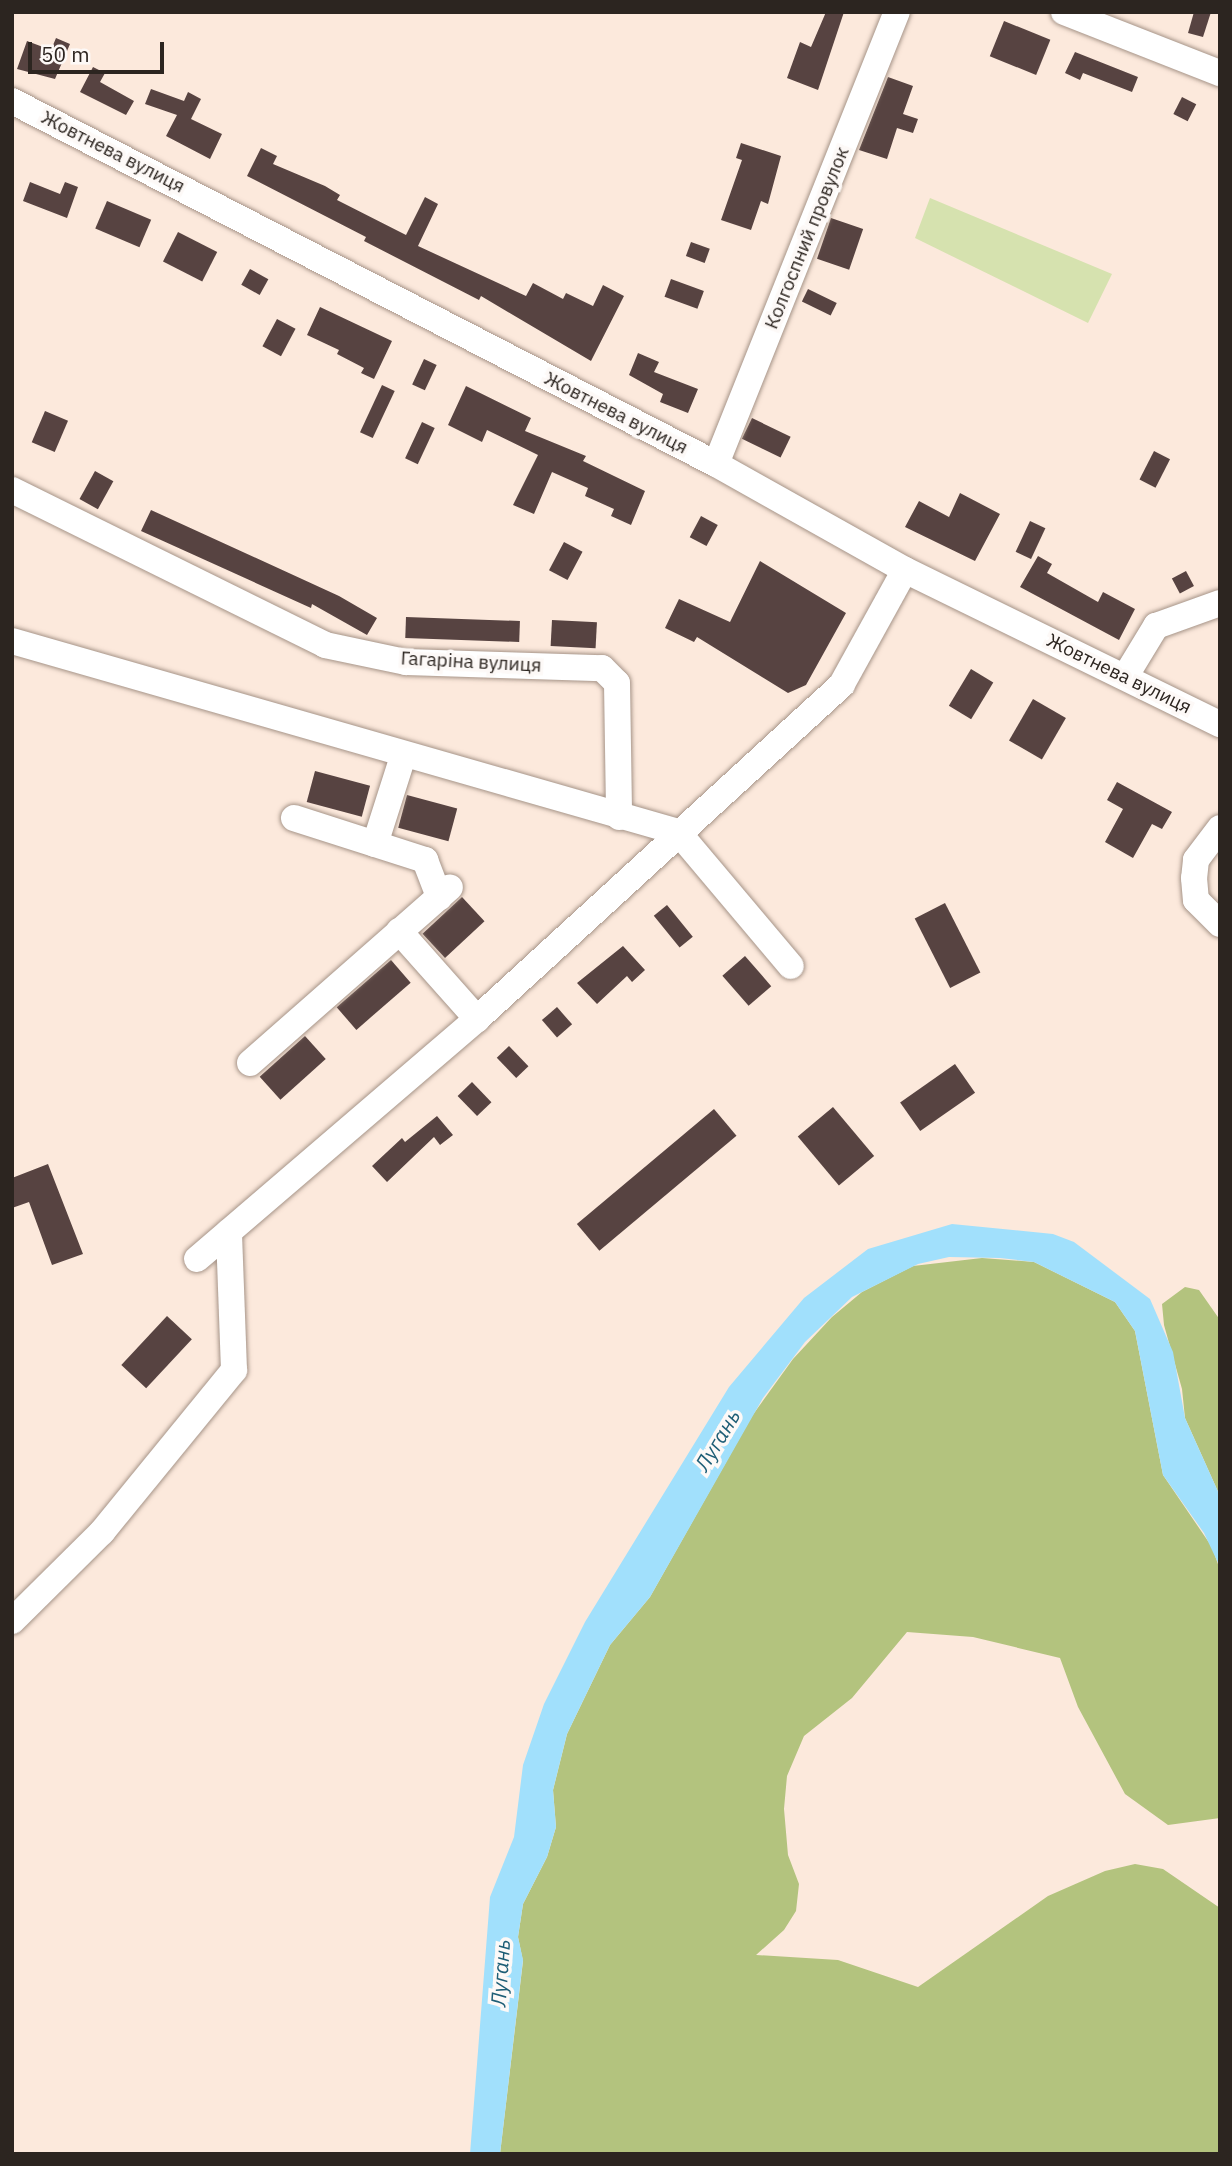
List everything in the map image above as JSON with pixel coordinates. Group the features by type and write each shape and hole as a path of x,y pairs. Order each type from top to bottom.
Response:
{"street":[{"name":"Колгоспний провулок","path":"716,464 897,12"},
{"path":"1063,12 1220,73"},
{"name":"Жовтнева вулиця","path":"12,101 716,464 905,570 1220,724"},
{"name":"Гагаріна вулиця","path":"12,490 325,645 406,662 602,668 617,682 619,817"},
{"path":"197,1259 477,1019 842,684 905,570"},
{"path":"1125,677 1156,626 1220,603"},
{"path":"12,640 402,756 678,832 791,966"},
{"path":"375,844 402,756"},
{"path":"250,1063 444,892 425,860 294,818"},
{"path":"1220,828 1196,860 1194,878 1196,900 1220,924"},
{"path":"400,931 477,1019"},
{"path":"12,1621 102,1532 234,1370 229,1232"}],"green space":[{"path":"930,198 1112,274 1088,323 915,238"},
{"path":"982,1258 1034,1262 1115,1302 1135,1331 1163,1475 1212,1547 1220,1570 1220,1818 1168,1825 1125,1794 1078,1707 1060,1658 973,1637 907,1632 852,1698 804,1736 787,1776 784,1809 788,1855 799,1884 796,1911 784,1930 756,1955 838,1960 918,1987 1048,1896 1105,1871 1135,1864 1163,1869 1220,1908 1220,2154 500,2154 523,1961 518,1937 523,1904 547,1857 556,1827 553,1790 567,1734 610,1645 650,1597 752,1416 793,1359 832,1317 862,1292 913,1266"},
{"path":"1185,1287 1199,1290 1220,1320 1220,1496 1185,1418 1182,1389 1164,1325 1162,1304"}],"water":[{"name":"Лугань","path":"952,1224 1053,1234 1074,1242 1150,1299 1173,1352 1185,1418 1220,1496 1220,1567 1204,1533 1163,1475 1135,1331 1115,1302 1034,1262 949,1257 918,1264 852,1297 805,1342 763,1398 650,1597 610,1645 567,1734 553,1790 556,1827 547,1857 523,1904 518,1937 523,1960 500,2154 470,2154 490,1897 514,1837 523,1765 544,1704 585,1622 729,1387 804,1298 868,1249"}],"building":[{"path":"826,12 844,12 818,90 787,78 800,42 811,47"},
{"path":"1194,12 1211,12 1203,37 1188,33"},
{"path":"1004,21 1050,40 1036,75 990,56"},
{"path":"56,38 70,44 55,79 17,69 27,41 51,50"},
{"path":"1075,52 1138,77 1132,92 1083,73 1080,80 1065,73"},
{"path":"93,67 105,73 100,82 134,101 126,115 80,92"},
{"path":"888,77 913,86 903,114 918,119 913,133 897,128 887,159 859,150"},
{"path":"151,89 184,101 188,92 201,99 191,119 222,134 210,159 166,136 177,115 145,104"},
{"path":"1182,97 1196,104 1188,121 1173,114"},
{"path":"741,143 781,156 768,204 761,201 751,230 721,220 742,160 736,158"},
{"path":"261,148 277,156 273,164 325,186 340,195 337,200 406,235 425,197 438,204 418,246 526,296 533,283 563,299 566,293 593,306 603,285 624,296 591,361 481,296 479,300 364,241 366,237 247,176"},
{"path":"30,182 60,194 65,182 78,187 67,218 23,201"},
{"path":"107,201 151,220 139,247 95,229"},
{"path":"831,218 863,229 849,270 817,259"},
{"path":"178,232 217,252 202,281 163,261"},
{"path":"691,242 710,249 705,263 686,256"},
{"path":"250,269 268,279 260,295 241,285"},
{"path":"671,279 704,291 697,309 665,297"},
{"path":"808,289 837,303 831,316 802,302"},
{"path":"320,307 392,341 374,379 361,373 364,368 337,354 339,350 307,335"},
{"path":"277,319 296,329 281,356 262,346"},
{"path":"638,353 659,362 654,372 698,389 688,413 660,402 663,394 629,375"},
{"path":"424,359 437,365 425,390 412,384"},
{"path":"382,385 395,391 373,438 360,432"},
{"path":"466,386 531,418 525,431 586,456 583,461 645,491 631,525 611,516 614,509 585,496 588,488 552,472 534,514 513,505 538,455 487,430 482,442 448,425"},
{"path":"45,411 68,421 55,452 32,442"},
{"path":"752,418 791,437 781,458 742,439"},
{"path":"422,422 435,428 418,464 405,458"},
{"path":"1154,451 1170,459 1156,488 1139,480"},
{"path":"95,471 113,481 98,509 79,499"},
{"path":"960,493 1000,514 975,561 905,527 919,501 949,517"},
{"path":"151,510 339,596 377,618 367,635 312,604 311,608 141,531"},
{"path":"701,516 718,525 707,546 690,537"},
{"path":"1030,521 1045,528 1031,559 1016,552"},
{"path":"564,542 583,552 568,580 549,570"},
{"path":"1038,556 1052,564 1047,573 1098,602 1103,592 1135,609 1119,640 1020,587"},
{"path":"760,561 846,613 806,685 788,693 697,637 694,642 665,628 679,599 730,622"},
{"path":"1186,571 1194,586 1180,594 1172,579"},
{"path":"406,617 520,621 519,642 405,638"},
{"path":"552,620 597,622 596,648 551,646"},
{"path":"971,669 993,682 971,719 949,706"},
{"path":"1033,699 1066,718 1042,760 1009,741"},
{"path":"315,771 370,786 362,817 307,802"},
{"path":"1117,782 1172,812 1162,829 1152,824 1133,858 1105,842 1123,809 1107,800"},
{"path":"407,795 457,808 448,841 398,828"},
{"path":"462,897 485,921 445,958 423,934"},
{"path":"945,903 980,972 950,988 915,918"},
{"path":"667,905 693,937 680,948 654,916"},
{"path":"623,946 645,970 632,982 627,976 597,1004 577,983"},
{"path":"745,956 771,986 749,1006 722,976"},
{"path":"391,960 411,983 356,1030 337,1007"},
{"path":"557,1007 572,1024 557,1037 542,1020"},
{"path":"305,1036 326,1059 280,1100 260,1077"},
{"path":"509,1046 528,1066 516,1078 497,1058"},
{"path":"955,1064 975,1093 920,1131 900,1102"},
{"path":"472,1082 491,1102 477,1116 458,1096"},
{"path":"833,1107 874,1156 839,1186 798,1137"},
{"path":"714,1109 736,1136 599,1251 577,1224"},
{"path":"437,1116 453,1135 440,1145 434,1137 387,1182 372,1166 402,1138 405,1142"},
{"path":"48,1164 83,1254 52,1265 29,1202 12,1208 12,1178"},
{"path":"167,1316 192,1339 146,1388 121,1365"}]}
